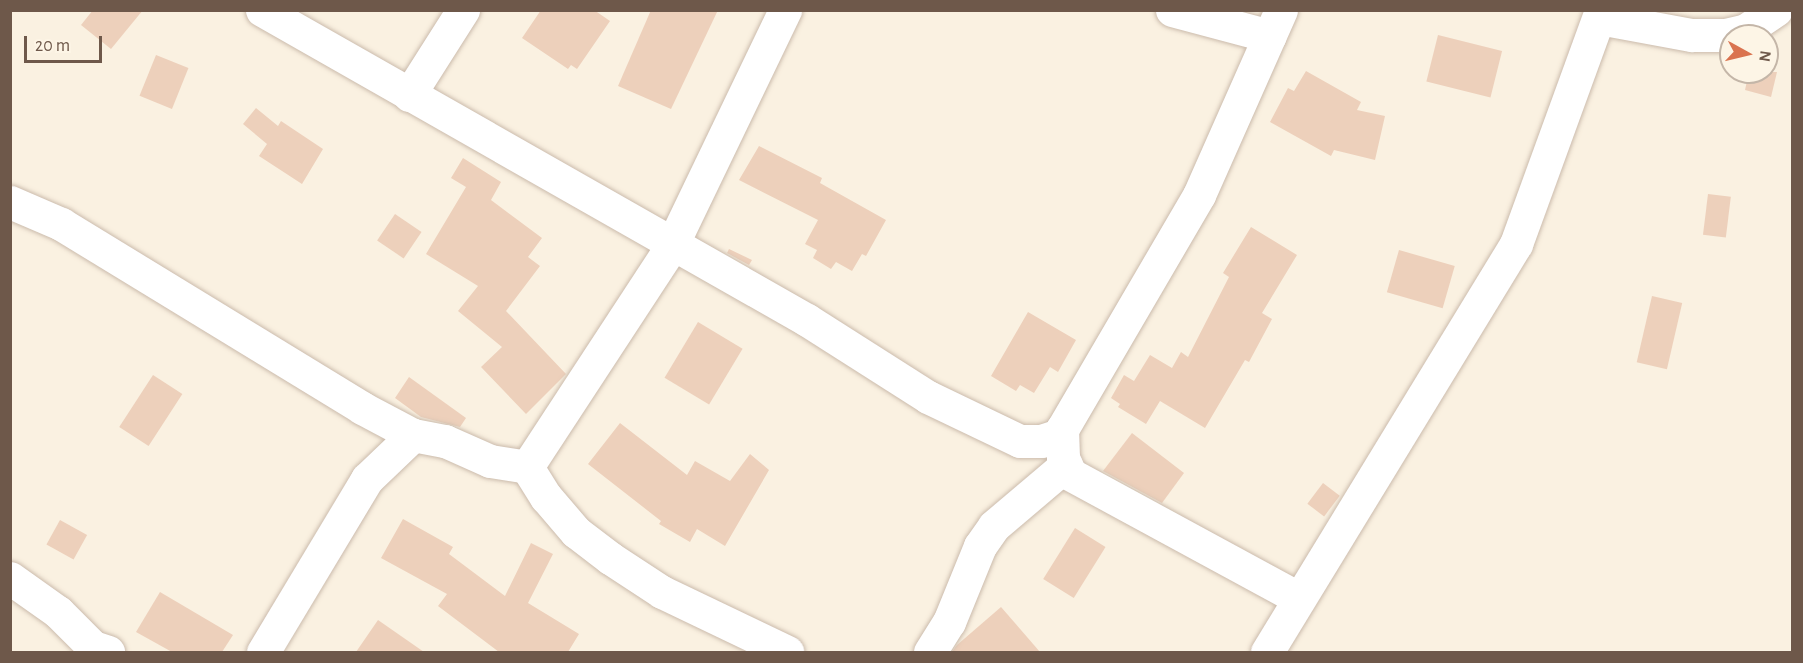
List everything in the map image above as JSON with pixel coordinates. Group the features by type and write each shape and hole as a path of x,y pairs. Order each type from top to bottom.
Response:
{"street":[{"path":"262,10 807,320 928,397 1004,435 1020,441 1041,441 1064,450"},
{"path":"409,95 463,10"},
{"path":"527,467 672,245 785,10"},
{"path":"930,652 949,622 980,546 994,526 1064,450 1198,195 1276,23 1172,10"},
{"path":"1267,652 1516,244 1600,14 1692,35 1725,35 1746,30 1776,10"},
{"path":"10,202 61,224 352,402 413,435 445,441 490,461 527,467 546,497 576,532 610,558 662,592 787,652"},
{"path":"262,652 367,479 395,449 413,435"},
{"path":"1064,450 1070,474 1298,598"},
{"path":"10,578 58,612 93,647 108,652"}],"building":[{"path":"93,10 143,10 111,49 81,25"},
{"path":"541,10 594,10 610,21 577,69 571,65 568,69 522,38"},
{"path":"651,10 718,10 671,109 618,86"},
{"path":"1438,35 1502,51 1490,98 1426,82"},
{"path":"156,55 188,68 172,109 140,96"},
{"path":"1306,71 1361,102 1357,110 1385,116 1375,160 1334,150 1331,156 1270,122 1288,88 1294,91"},
{"path":"1746,84 1774,84 1771,97 1745,90"},
{"path":"256,108 278,126 281,121 323,149 302,184 259,156 267,144 243,124"},
{"path":"759,146 822,178 820,183 886,220 866,256 862,254 852,271 836,262 831,269 813,258 817,250 805,244 818,220 739,180"},
{"path":"463,158 501,182 491,200 542,238 528,257 540,266 506,311 566,374 526,414 481,367 502,347 458,311 478,286 426,254 466,187 451,178"},
{"path":"1708,194 1731,197 1726,237 1703,235"},
{"path":"395,214 422,232 404,258 377,241"},
{"path":"1251,227 1297,255 1262,313 1272,319 1249,362 1245,360 1205,428 1160,401 1146,424 1118,407 1120,404 1111,398 1124,375 1134,381 1150,355 1172,368 1181,352 1188,357 1229,277 1223,273"},
{"path":"729,249 752,260 749,265 727,253"},
{"path":"1399,250 1455,266 1443,308 1387,292"},
{"path":"1652,296 1682,303 1667,369 1637,362"},
{"path":"1028,312 1076,340 1058,372 1050,367 1034,393 1020,385 1016,391 991,376"},
{"path":"698,322 743,349 709,404 665,378"},
{"path":"153,375 182,394 149,446 119,427"},
{"path":"409,377 466,418 460,427 421,417 395,398"},
{"path":"620,423 687,475 695,461 730,481 750,454 769,470 725,546 697,529 690,542 659,524 661,521 588,464"},
{"path":"1132,433 1184,473 1162,503 1103,471"},
{"path":"1323,483 1340,496 1324,516 1307,504"},
{"path":"403,519 453,547 449,554 505,596 531,543 553,554 528,603 579,634 568,652 499,652 438,606 447,594 381,558"},
{"path":"60,520 87,535 74,560 46,544"},
{"path":"1075,528 1106,547 1074,598 1043,579"},
{"path":"160,592 233,635 222,652 172,652 136,632"},
{"path":"1001,607 1040,652 952,652 957,645"},
{"path":"378,620 424,652 356,652"}]}
